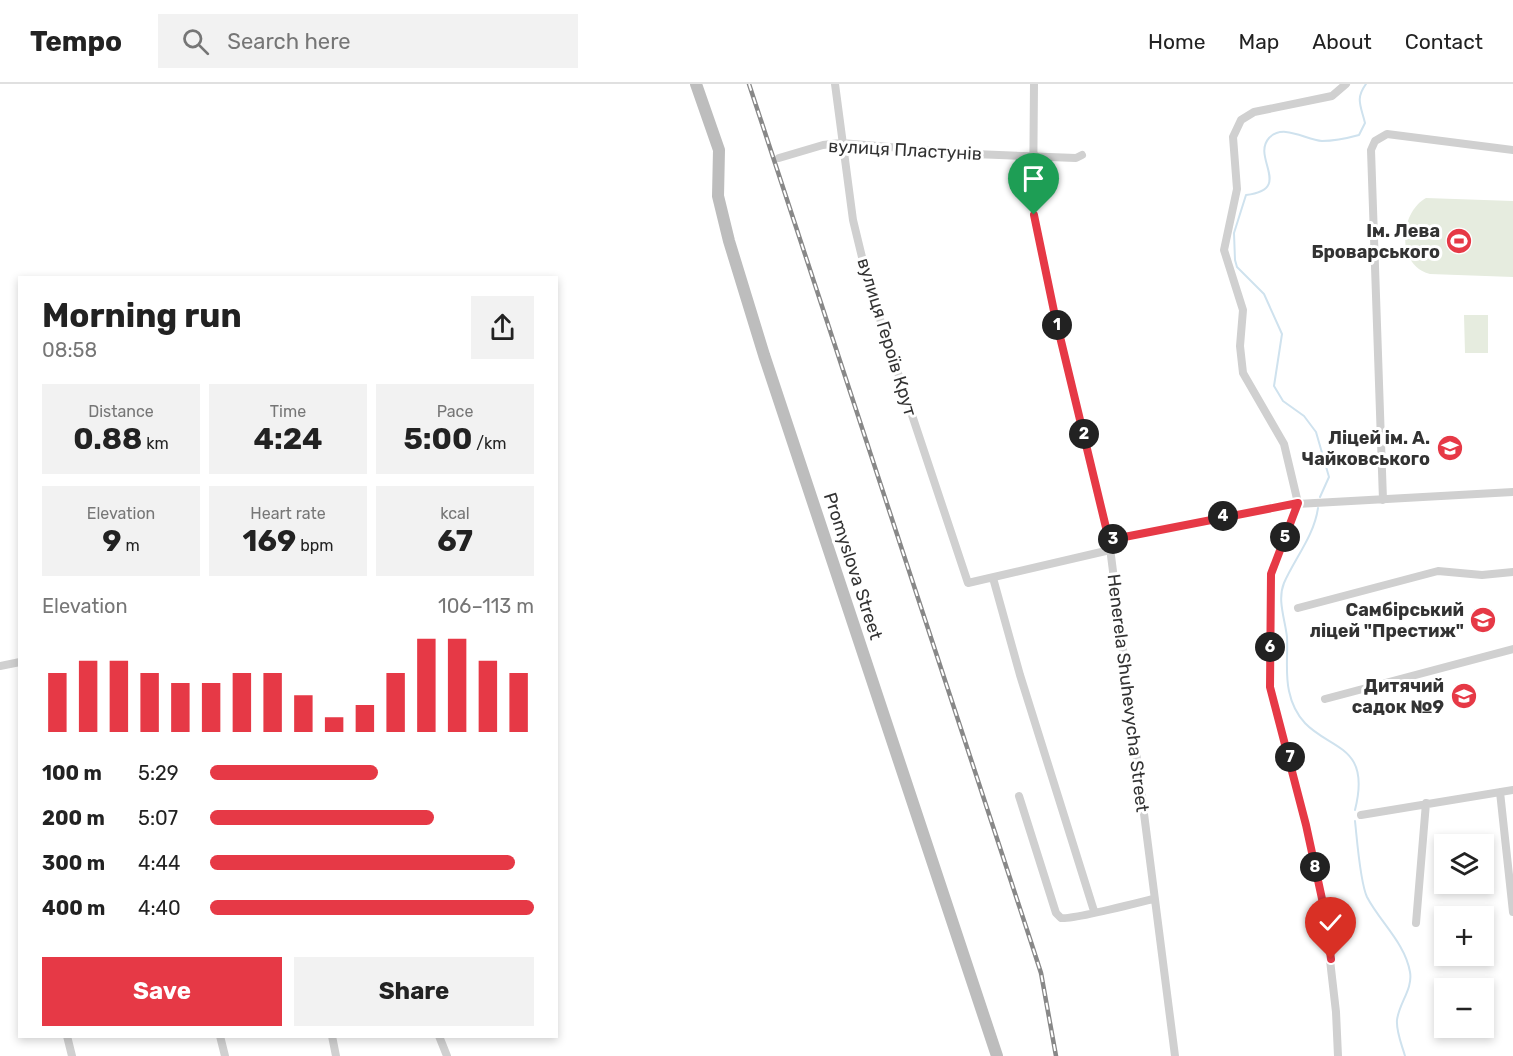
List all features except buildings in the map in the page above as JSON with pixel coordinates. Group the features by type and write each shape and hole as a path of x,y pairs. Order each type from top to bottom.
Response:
{"street":[{"name":"Promyslova Street","path":"696,84 719,150 718,196 729,241 764,355 997,1056"},
{"name":"вулиця Героїв Крут","path":"836,84 841,143 853,220 869,286 968,583 993,578"},
{"name":"Henerela Shuhevycha Street","path":"1034,84 1033,202 1036,228 1109,540 1153,899 1175,1056"},
{"path":"1338,1056 1331,959 1324,908 1292,765 1270,687 1271,574 1298,503 1284,444 1248,382 1240,360 1243,310 1224,250 1237,189 1233,137 1241,120 1254,112 1332,96 1346,84"},
{"path":"1383,500 1371,150 1375,141 1387,134 1513,150"},
{"name":"вулиця Пластунів","path":"779,158 823,145 841,143 1033,157"},
{"path":"1033,157 1076,158 1082,155"},
{"path":"1109,540 1298,503 1513,492"},
{"path":"1094,911 1020,675 993,578 1110,550"},
{"path":"1298,608 1438,572 1482,575 1513,572"},
{"path":"1325,699 1513,649"},
{"path":"0,666 18,662"},
{"path":"1361,814 1513,790"},
{"path":"1500,792 1513,912"},
{"path":"1019,796 1058,916 1070,919 1094,911 1153,899"},
{"path":"1416,923 1426,803"},
{"path":"68,1038 72,1056"},
{"path":"220,1038 225,1056"},
{"path":"332,1038 336,1056"},
{"path":"440,1038 447,1056"}],"shaded area":[{"name":"Ім. Лева Броварського","path":"1426,198 1513,201 1513,277 1430,274 1419,269 1411,261 1407,250 1406,227 1410,215"},
{"path":"1464,315 1488,315 1488,353 1465,353"}],"waterway":[{"path":"1320,497 1329,477 1316,432 1304,416 1283,401 1274,386 1282,334 1264,294 1237,267 1234,233 1246,195 1260,192 1270,180 1265,154 1265,146 1269,138 1281,132 1322,141 1359,135 1365,123 1360,98 1366,84"},
{"path":"1318,508 1313,528 1282,589 1281,603 1287,637 1288,684 1297,712 1308,726 1335,744 1356,766 1359,784 1355,810"},
{"path":"1355,821 1361,871 1367,897 1398,942 1410,972 1410,984 1397,1020 1398,1034 1405,1056"}],"railway":[{"path":"749,84 1041,973 1056,1056"}],"place":[{"name":"Ім. Лева Броварського","path":"1459,241"},
{"name":"Ліцей ім. А. Чайковського","path":"1450,448"},
{"name":"Самбірський ліцей \"Престиж\"","path":"1483,620"},
{"name":"Дитячий садок №9","path":"1464,696"}],"route":[{"path":"1034,215 1055,316 1109,540 1298,503 1271,574 1270,687 1306,825 1324,908 1331,959"}]}
